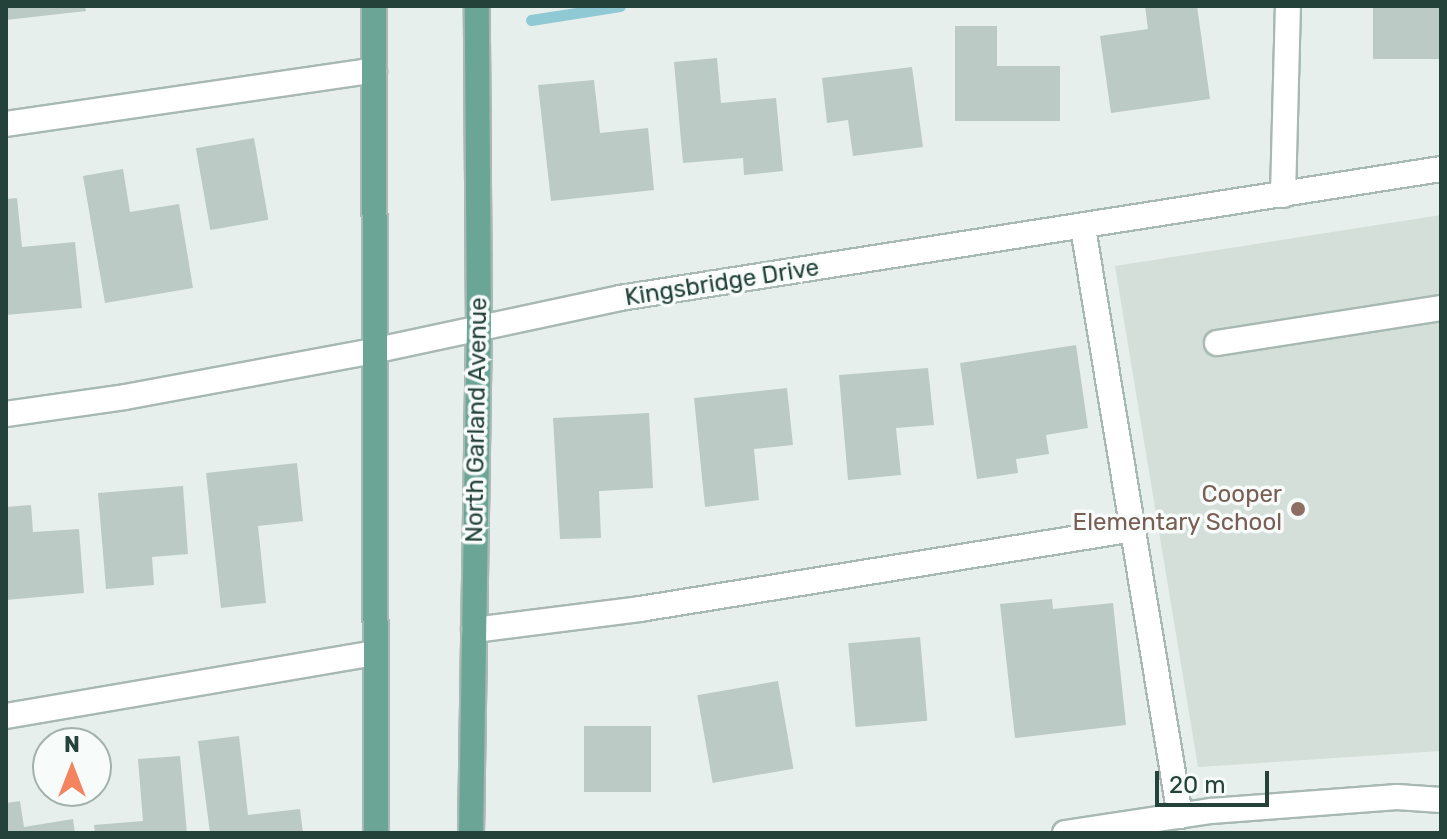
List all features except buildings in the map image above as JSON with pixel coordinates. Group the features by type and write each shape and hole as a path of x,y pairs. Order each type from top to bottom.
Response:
{"main road":[{"path":"374,6 376,833"},
{"name":"North Garland Avenue","path":"471,833 479,326 477,6"}],"street":[{"path":"1283,195 1288,6"},
{"path":"6,124 374,70"},
{"name":"Kingsbridge Drive","path":"6,414 125,397 373,351 620,298 1083,228 1441,169"},
{"path":"1083,228 1180,816"},
{"path":"1217,343 1441,308"},
{"path":"474,630 640,609 1133,529"},
{"path":"6,716 375,653"},
{"path":"1065,833 1180,816 1397,797 1441,800"}],"shaded area":[{"name":"Cooper Elementary School","path":"1441,215 1441,751 1198,767 1115,266"}],"waterway":[{"path":"531,20 620,6"}],"place":[{"name":"Cooper Elementary School","path":"1298,509"}]}
